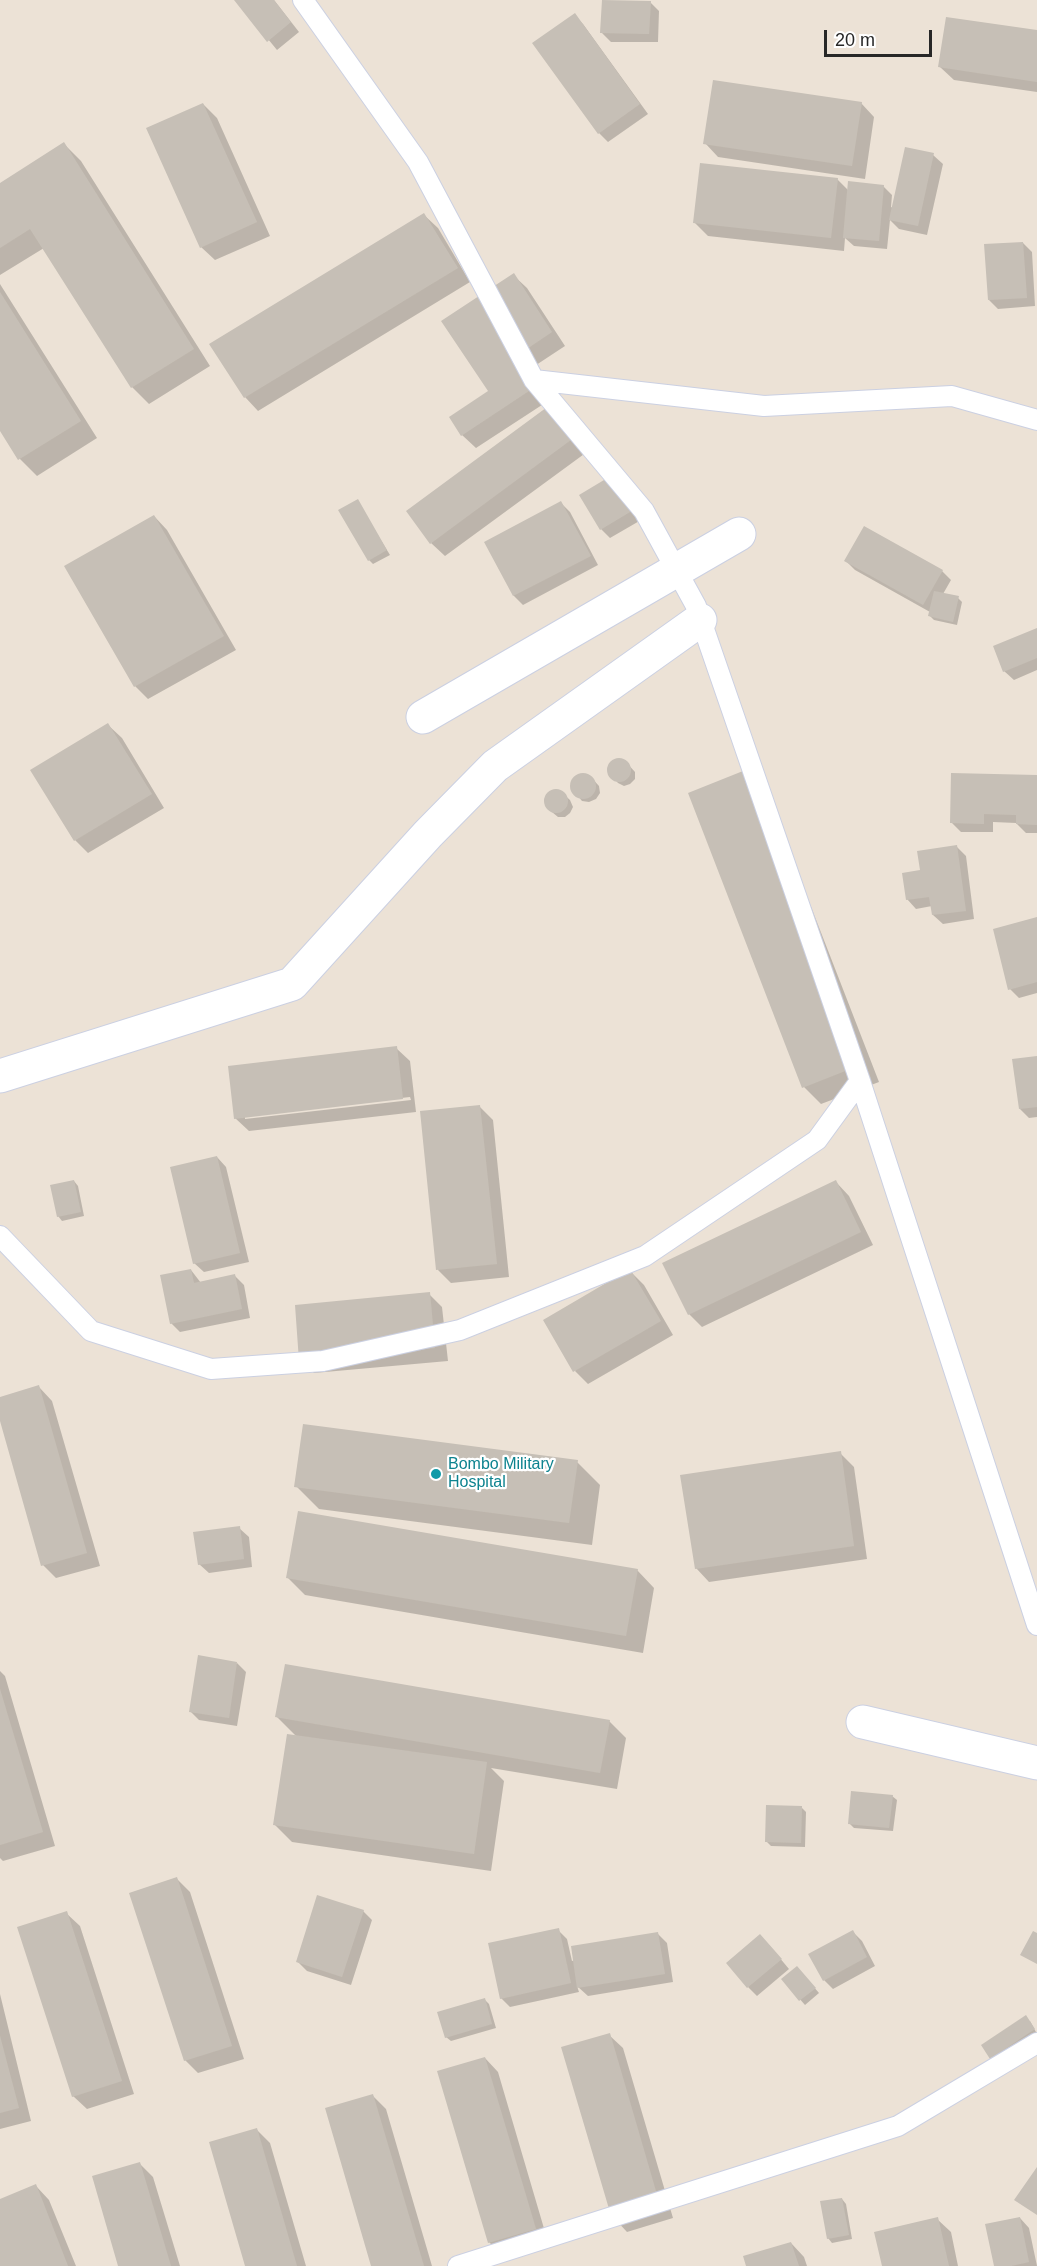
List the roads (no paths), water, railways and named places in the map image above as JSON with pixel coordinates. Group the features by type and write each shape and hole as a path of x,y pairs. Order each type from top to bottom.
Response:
{"street":[{"path":"423,717 739,534"},
{"path":"0,1076 292,984 428,834 495,766 700,620"},
{"path":"862,1722 1037,1764"}],"lane":[{"path":"303,0 418,162 534,380 644,511 696,606 860,1081 1037,1625"},
{"path":"534,380 764,406 952,396 1037,420"},
{"path":"423,717 678,572"},
{"path":"0,1236 91,1331 211,1369 323,1361 459,1330 645,1256 817,1140 860,1081"},
{"path":"458,2266 898,2126 1037,2043"}],"place":[{"name":"Bombo Military Hospital","path":"436,1474"}]}
